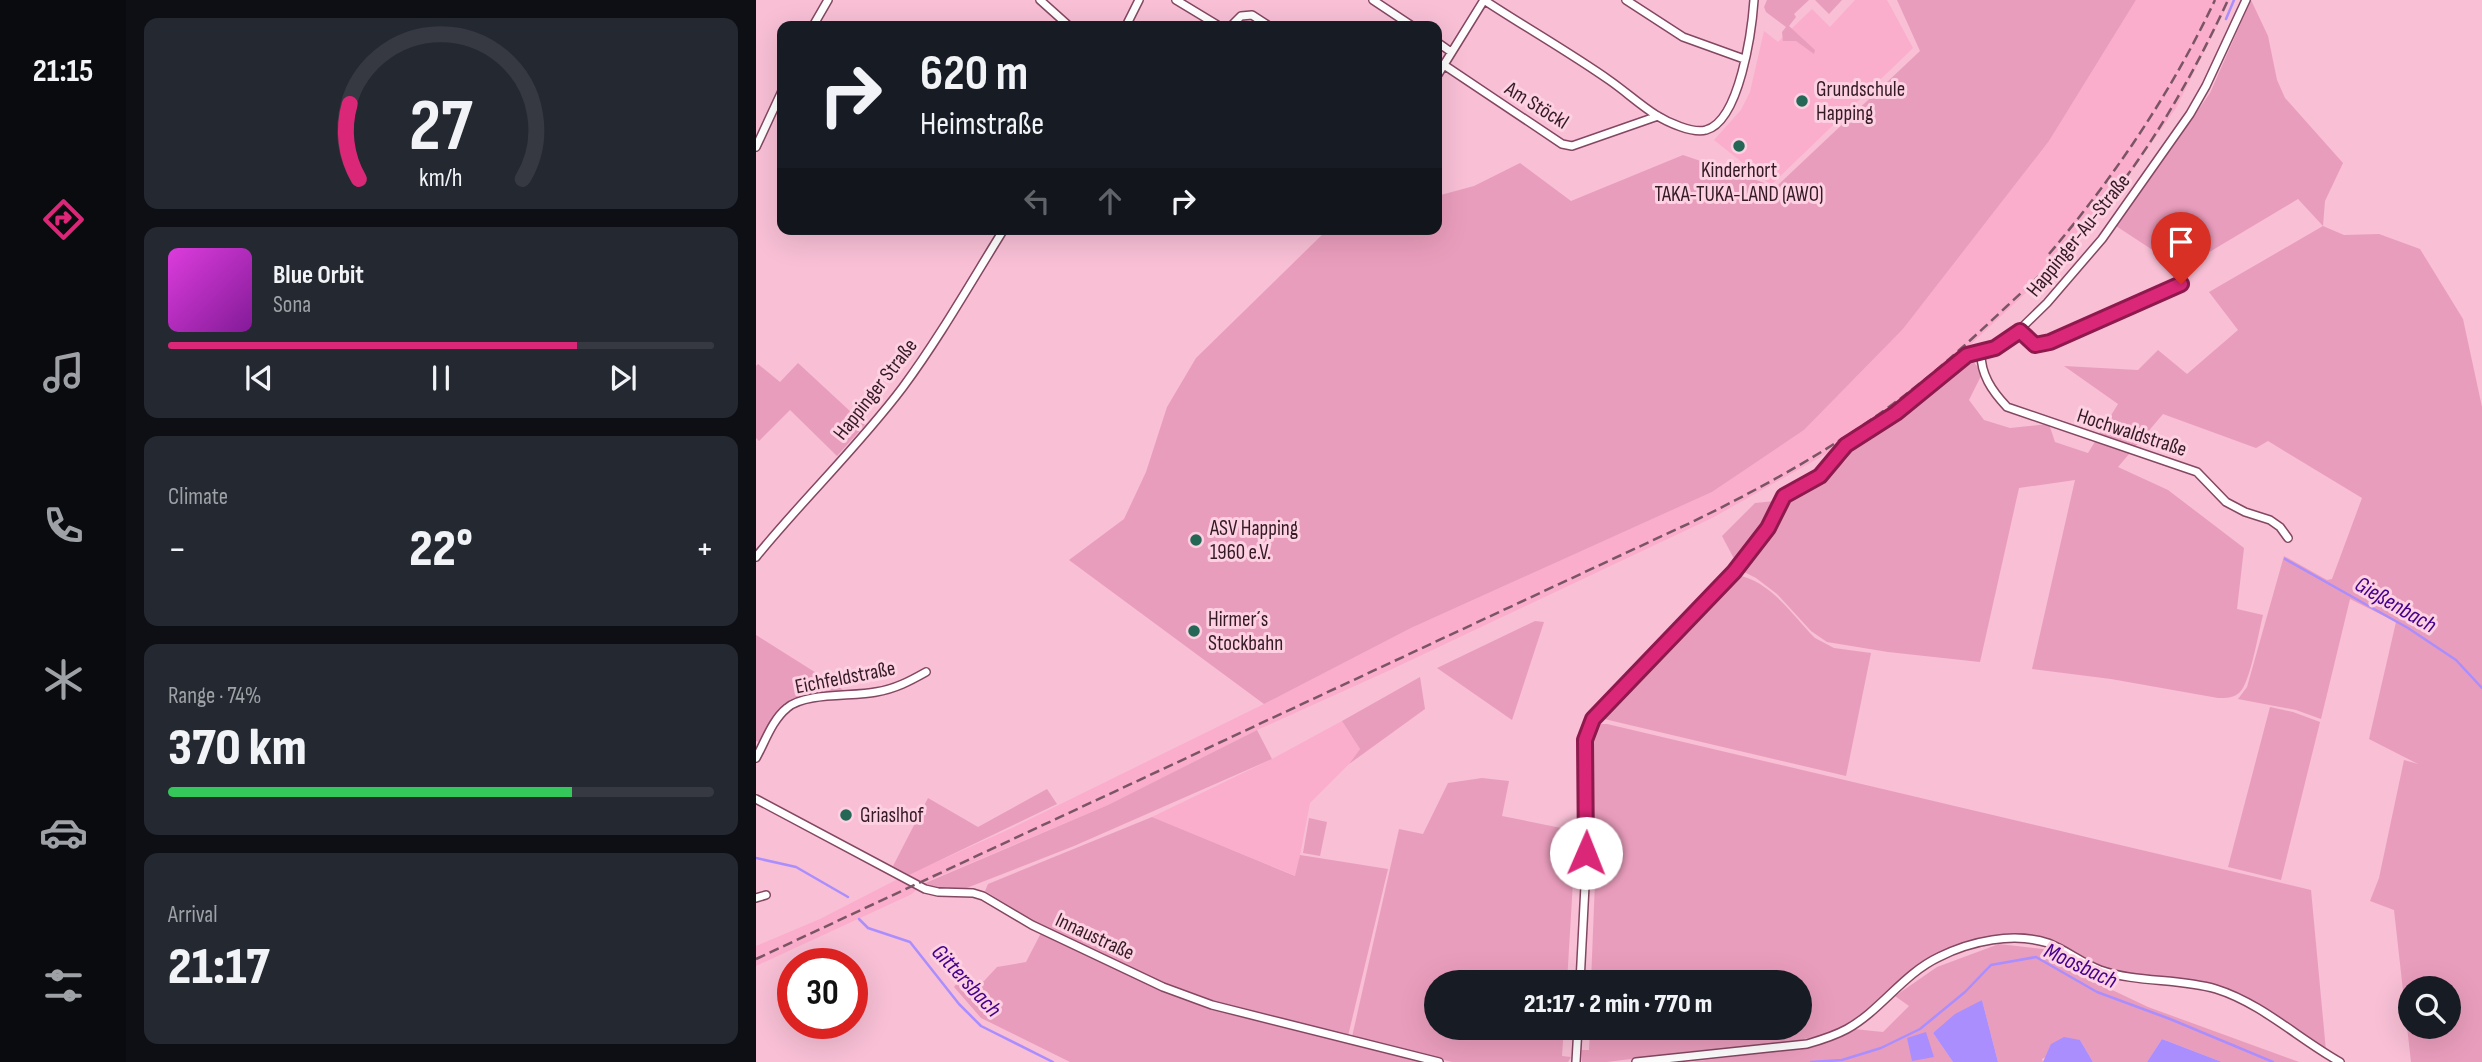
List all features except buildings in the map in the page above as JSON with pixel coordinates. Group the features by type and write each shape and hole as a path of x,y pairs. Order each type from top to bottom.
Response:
{"street":[{"path":"816,21 828,0"},
{"path":"1040,0 1063,21"},
{"path":"1128,21 1139,0"},
{"path":"1175,0 1211,21"},
{"path":"1373,0 1404,21"},
{"path":"1442,68 1483,0 1608,79 1658,116 1694,130 1706,130 1717,124 1733,101 1753,21 1754,0"},
{"path":"1626,0 1683,37 1744,59"},
{"name":"Happinger-Au-Straße","path":"1581,970 1588,828 1585,740 1593,719 1734,572 1768,528 1784,496 1820,476 1846,445 1896,413 1967,355 1995,348 2020,331 2102,239 2165,152 2206,86 2246,0"},
{"path":"1236,21 1241,16 1252,15 1261,21"},
{"path":"1442,46 1451,52"},
{"name":"Am Stöckl","path":"1444,65 1562,144 1572,146 1658,116"},
{"path":"756,147 777,102"},
{"name":"Happinger Straße","path":"756,557 841,462 901,388 926,354 1000,235"},
{"path":"2020,331 2031,342 2039,345 2181,284"},
{"name":"Hochwaldstraße","path":"1981,351 1980,367 1995,394 2007,407 2197,472 2226,502 2270,520 2280,527 2288,538"},
{"name":"Eichfeldstraße","path":"756,758 772,727 788,706 814,699 876,692 903,685 926,672"},
{"name":"Innaustraße","path":"756,799 925,889 983,896 1032,925 1163,987 1241,1013 1439,1062"},
{"path":"756,898 766,895"},
{"path":"1636,1062 1807,1044 1823,1040 1858,1021 1912,973 1940,956 1976,944 2015,938 2048,943 2112,973 2185,982 2225,992 2340,1062"},
{"path":"1576,1062 1577,1040"}],"shaded area":[{"path":"1767,0 1809,0 1794,14 1796,17 1789,26 1815,50 1814,54 1796,41 1783,41 1782,32 1786,27 1766,12 1764,7"},
{"path":"1815,0 1842,0 1829,14"},
{"name":"Grundschule Happing","path":"1855,0 1887,0 1913,48 1771,185 1714,140 1741,110 1750,92 1764,31 1778,42 1812,9 1830,27"},
{"path":"1897,0 2136,0 2049,141 1903,329 1804,430 1712,492 1411,628 1264,704 1069,560 1124,519 1146,472 1167,407 1196,358 1322,235 1442,235 1442,195 1474,186 1520,163 1571,201 1683,155 1776,187 1920,51"},
{"path":"2136,0 2230,0 2176,108 2129,175 2087,228 2043,277 1972,343 1925,382 1826,454 1712,518 1257,730 1108,805 923,883 912,894 795,948 777,948 777,956 756,966 756,946 820,919 894,881 1012,828 1411,628 1712,492 1804,430 1903,329 2049,141"},
{"path":"2251,0 2268,36 2277,80 2285,98 2343,163 2325,201 2323,226 2298,199 2196,260 2171,262 2116,226 2210,93"},
{"path":"2323,226 2344,235 2379,234 2420,249 2463,319 2482,407 2482,1062 2411,1062 2408,1039 2461,1039 2461,976 2401,976 2394,910 2370,901 2379,878 2404,760 2418,764 2369,739 2396,622 2350,599 2321,719 2296,710 2238,699 2247,687 2284,556 2327,580 2332,579 2362,498 2268,441 2256,448 2163,414 2118,467 2168,490 2244,548 2237,609 2263,615 2244,687 2235,695 2224,698 2032,669 2075,480 2019,488 1980,662 1827,642 1811,631 1777,594 1740,570 1722,536 1755,503 1796,499 1845,461 1857,444 1967,358 1977,366 1981,376 1969,400 1984,420 2010,428 2049,424 2055,442 2088,453 2118,404 2064,366 2138,370 2158,350 2187,374 2238,330 2209,292"},
{"path":"798,363 865,425 837,456 790,410 759,441 756,438 756,366 758,364 780,382"},
{"path":"1736,575 1748,578 1770,591 1815,638 1834,648 1871,653 1846,776 1600,718"},
{"path":"1535,621 1544,622 1512,720 1437,668"},
{"path":"756,635 848,693 786,705 759,742 756,741"},
{"path":"1420,677 1425,709 1349,764 1360,749 1342,721"},
{"path":"2270,707 2320,722 2281,880 2228,867"},
{"path":"1342,721 1360,749 1349,764 1310,803 1296,876 1152,817 1272,759"},
{"path":"1598,724 1607,724 2311,890 2326,1051 2215,986 2112,971 2063,948 2008,936 1920,965 1847,1025 1812,1037 1812,970 1591,970 1597,831 1590,806 1590,731"},
{"path":"1257,730 1272,759 1074,846 964,889 933,888 923,884 1108,805"},
{"path":"1482,778 1509,781 1502,816 1576,831 1568,970 1424,970 1424,1040 1563,1040 1562,1056 1571,1057 1568,1062 1452,1062 1352,1037 1399,829 1423,834 1448,783"},
{"path":"1047,789 1057,804 909,875 893,866 928,798 978,827"},
{"path":"1152,817 1295,876 1300,855 1388,869 1348,1036 1240,1010 1174,987 1057,935 985,891 988,884"},
{"path":"1309,818 1327,822 1320,856 1303,853"},
{"path":"1041,933 1198,1004 1427,1062 1070,1062 981,1018 954,987 957,983 975,984 984,981 997,967 1026,962"},
{"path":"1999,944 2043,949 2108,988 2148,1007 2299,1062 2222,1062 2162,1039 2147,1062 2093,1062 2080,1040 2042,1059 2043,1062 1998,1062 1982,1000 1933,1033 1953,1062 1690,1062 1817,1046 1854,1029 1883,1032 1909,1006 1895,996 1937,967"},
{"path":"1982,1000 1998,1062 1953,1062 1933,1033 1955,1014"},
{"path":"1926,1032 1934,1057 1912,1061 1907,1038"},
{"path":"2064,1037 2080,1040 2093,1062 2043,1062 2051,1044"},
{"path":"2162,1039 2222,1062 2147,1062"},
{"path":"1589,1040 1800,1040 1777,1045 1693,1051 1607,1062 1582,1062 1582,1050 1589,1050"}],"waterway":[{"path":"2226,19 2234,0"},
{"name":"Gießenbach","path":"2285,559 2408,628 2456,660 2482,688"},
{"name":"Gittersbach","path":"756,858 796,867 848,897"},
{"name":"Gittersbach","path":"859,919 868,928 910,942 959,1004 981,1026 1053,1062"},
{"name":"Moosbach","path":"1811,1062 1842,1060 1881,1048 1920,1029 1965,992 1991,965 2036,957 2097,992 2273,1062"}],"railway":[{"path":"2049,254 2119,164 2161,101 2215,0"},
{"path":"756,959 1692,522 1770,482 1845,437 1908,393 1951,357 2035,280 2090,223 2132,170 2162,123 2204,50 2228,0"}],"place":[{"name":"Grundschule Happing","path":"1802,101"},
{"name":"Kinderhort TAKA-TUKA-LAND (AWO)","path":"1739,146"},
{"name":"ASV Happing 1960 e.V.","path":"1196,540"},
{"name":"Hirmer´s Stockbahn","path":"1194,631"},
{"name":"Griaslhof","path":"846,815"}],"route":[{"path":"1586,853 1588,828 1585,740 1593,719 1734,572 1773,521 1784,496 1820,476 1846,445 1896,413 1967,355 1995,348 2020,331 2035,345 2050,342 2181,284"}]}
